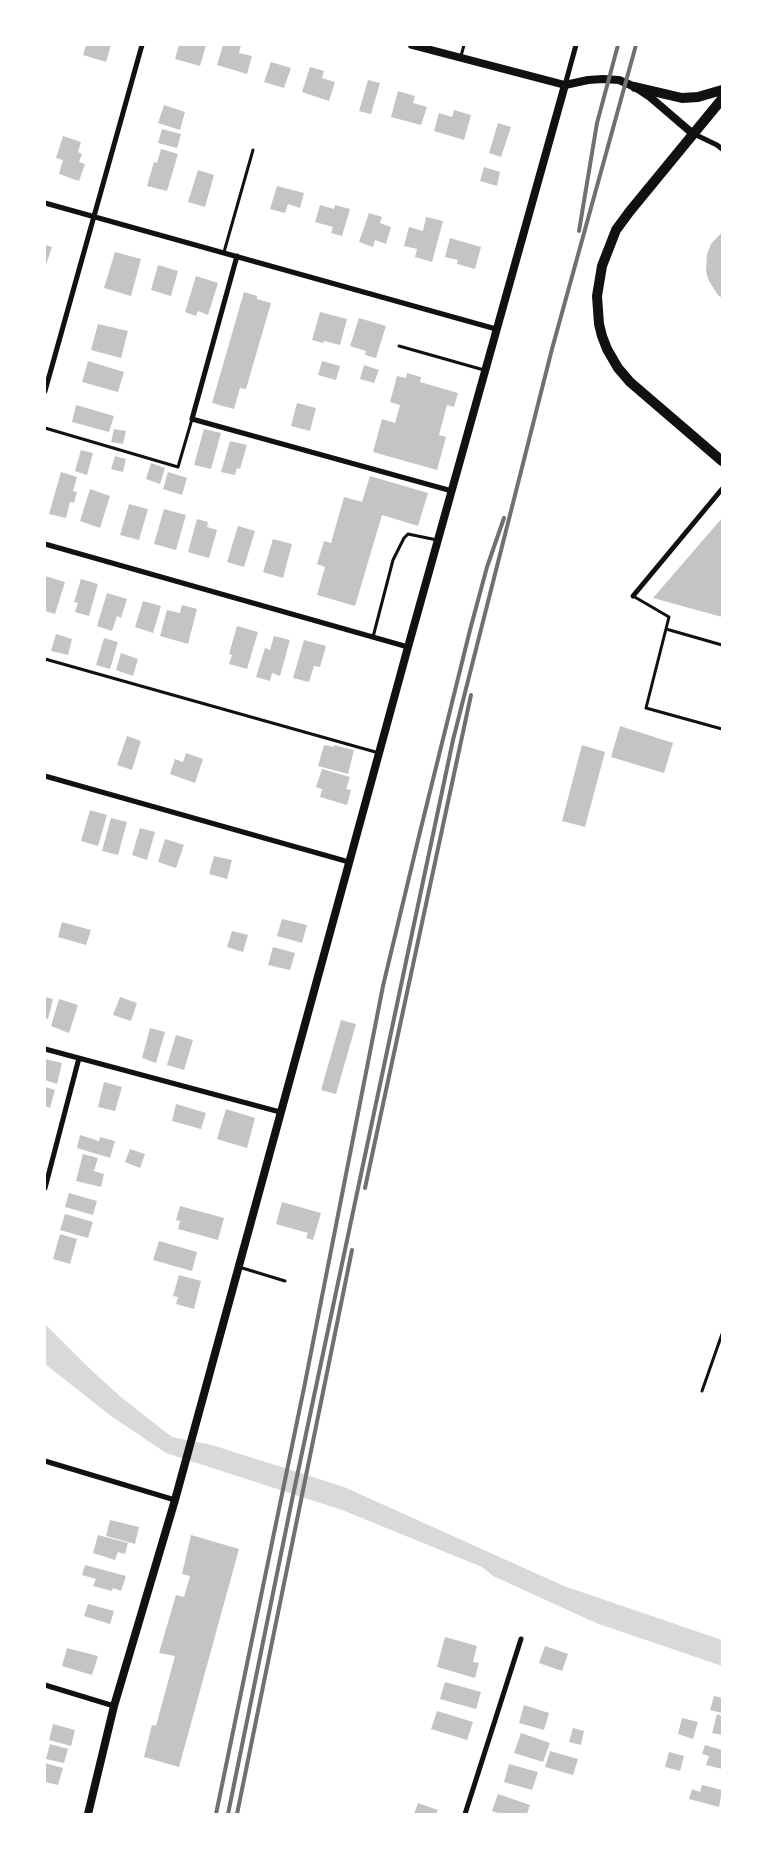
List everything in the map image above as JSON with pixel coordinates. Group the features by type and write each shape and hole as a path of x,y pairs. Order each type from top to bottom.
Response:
{"main road":[{"path":"635,87 682,98 698,97 722,90"},
{"path":"722,99 692,133 616,230 602,266 597,296 599,324 607,349 618,368 630,382 722,461"}],"street":[{"path":"45,391 142,45"},
{"path":"412,45 565,85 603,79 619,80 635,87 692,133 717,144 722,149"},
{"path":"88,1814 114,1706 176,1500 280,1112 576,45"},
{"path":"45,203 496,328"},
{"path":"237,256 192,419 452,491"},
{"path":"633,596 722,490"},
{"path":"45,544 408,647"},
{"path":"45,776 349,862"},
{"path":"45,1049 280,1112"},
{"path":"45,1188 79,1058"},
{"path":"45,1461 176,1500"},
{"path":"465,1814 521,1640"},
{"path":"45,1685 114,1706"}],"lane":[{"path":"460,58 464,45"},
{"path":"224,252 253,150"},
{"path":"399,346 485,370"},
{"path":"45,428 178,467 192,419"},
{"path":"372,637 393,560 404,538 408,534 438,540"},
{"path":"633,596 669,617 646,708 722,729"},
{"path":"666,628 722,644"},
{"path":"45,659 379,753"},
{"path":"238,1267 285,1282"},
{"path":"702,1392 722,1334"}],"shaded area":[{"path":"45,1324 122,1398 172,1437 212,1445 344,1487 564,1586 722,1640 722,1666 596,1623 493,1576 482,1567 342,1510 166,1453 111,1416 45,1364"}],"building":[{"path":"86,45 111,45 106,62 83,55"},
{"path":"179,45 206,45 200,66 175,59"},
{"path":"223,45 241,45 239,53 252,56 247,74 217,65"},
{"path":"271,62 291,68 284,88 264,82"},
{"path":"310,67 324,71 322,78 335,82 329,101 302,92"},
{"path":"368,80 380,83 371,114 359,111"},
{"path":"398,91 415,96 413,103 427,107 421,125 391,117"},
{"path":"164,105 185,112 180,130 158,123"},
{"path":"454,110 471,115 464,140 434,131 439,113 452,117"},
{"path":"498,123 511,127 501,157 489,153"},
{"path":"162,129 181,134 177,148 158,143"},
{"path":"63,136 81,142 78,152 82,154 79,162 85,164 79,181 59,174 63,160 56,158"},
{"path":"161,149 178,154 167,191 147,186 154,162 157,163"},
{"path":"484,167 500,172 497,186 480,181"},
{"path":"198,170 214,175 205,207 188,202"},
{"path":"277,186 304,193 300,208 288,204 285,213 270,209"},
{"path":"320,205 334,209 335,205 350,209 342,236 331,233 333,227 315,222"},
{"path":"369,213 382,217 380,223 391,227 386,244 375,240 373,247 359,242"},
{"path":"426,217 443,221 432,262 415,257 417,249 404,246 409,227 423,231"},
{"path":"722,232 722,298 709,281 706,272 707,254 711,244"},
{"path":"450,238 481,247 475,269 457,264 458,260 445,257"},
{"path":"45,245 52,247 45,268"},
{"path":"115,252 141,259 131,296 104,288"},
{"path":"158,265 178,271 171,296 151,290"},
{"path":"196,276 218,283 208,315 198,311 196,316 185,312"},
{"path":"244,292 257,296 257,299 271,303 246,389 240,388 234,409 212,403"},
{"path":"320,312 347,319 340,345 312,340"},
{"path":"359,318 386,326 376,358 365,355 366,351 350,346"},
{"path":"98,324 128,331 121,358 91,350"},
{"path":"88,361 124,372 118,392 82,382"},
{"path":"322,361 340,366 336,380 318,375"},
{"path":"364,365 379,370 374,383 360,379"},
{"path":"407,373 421,377 420,382 458,393 454,407 447,405 439,435 446,437 437,470 373,452 382,419 395,423 400,405 390,402 397,376 406,378"},
{"path":"297,403 316,408 310,431 291,426"},
{"path":"76,405 114,416 109,432 72,422"},
{"path":"114,429 126,431 123,444 111,442"},
{"path":"204,429 221,433 211,469 194,465"},
{"path":"230,441 247,445 240,469 237,468 235,475 221,472"},
{"path":"81,450 93,453 87,475 75,471"},
{"path":"115,456 126,459 123,472 111,469"},
{"path":"151,463 165,468 160,484 146,479"},
{"path":"61,472 77,477 73,491 77,492 74,503 70,502 66,518 49,514"},
{"path":"168,472 187,478 182,495 163,489"},
{"path":"370,476 428,493 418,526 382,515 355,606 317,595 325,567 317,564 324,541 331,543 344,497 362,502"},
{"path":"90,489 110,496 100,528 80,521"},
{"path":"129,504 148,509 139,540 120,535"},
{"path":"164,509 186,515 176,550 154,544"},
{"path":"722,518 722,617 653,598"},
{"path":"197,519 208,522 207,527 217,530 209,558 188,552"},
{"path":"238,526 255,531 244,567 227,562"},
{"path":"273,539 292,544 283,578 263,572"},
{"path":"45,576 65,582 55,614 45,611"},
{"path":"81,579 98,584 89,616 75,612 78,603 74,602"},
{"path":"107,593 127,599 121,618 117,616 112,631 97,626"},
{"path":"143,601 161,606 153,633 135,627"},
{"path":"182,605 197,609 188,644 160,636 167,610 180,613"},
{"path":"237,626 258,632 247,669 229,664 232,655 229,654"},
{"path":"56,634 72,639 68,655 51,651"},
{"path":"274,636 290,640 280,676 272,673 270,681 256,677 265,648 270,650"},
{"path":"104,638 118,642 110,669 96,665"},
{"path":"304,640 326,646 320,667 314,666 309,682 293,678"},
{"path":"121,653 138,659 133,676 116,670"},
{"path":"620,726 673,743 664,773 611,757"},
{"path":"127,736 141,741 132,770 117,765"},
{"path":"324,745 334,747 334,745 354,750 348,774 318,766"},
{"path":"582,745 605,752 585,827 562,821"},
{"path":"186,753 203,759 195,783 170,774 175,759 183,762"},
{"path":"322,769 350,777 346,789 351,790 347,805 320,797 322,789 316,787"},
{"path":"90,810 107,815 98,846 81,841"},
{"path":"111,818 127,822 118,855 102,851"},
{"path":"140,828 155,832 147,860 132,855"},
{"path":"165,839 184,845 176,868 158,862"},
{"path":"214,856 232,860 227,879 209,874"},
{"path":"282,919 307,925 302,943 277,936"},
{"path":"62,922 91,930 86,945 58,937"},
{"path":"232,931 248,935 243,952 227,947"},
{"path":"273,947 295,953 290,970 268,965"},
{"path":"45,997 53,999 48,1019 45,1018"},
{"path":"120,997 137,1003 131,1021 113,1015"},
{"path":"59,999 78,1005 69,1033 51,1026"},
{"path":"341,1020 356,1024 336,1094 321,1090"},
{"path":"150,1028 165,1032 156,1063 142,1058"},
{"path":"176,1035 193,1040 184,1070 167,1065"},
{"path":"45,1059 62,1063 57,1084 45,1080"},
{"path":"104,1082 122,1087 115,1111 98,1107"},
{"path":"45,1087 55,1090 50,1108 45,1106"},
{"path":"176,1104 206,1113 201,1129 172,1121"},
{"path":"226,1109 255,1118 247,1148 217,1139"},
{"path":"80,1135 99,1141 100,1137 115,1141 110,1158 77,1148"},
{"path":"130,1149 145,1154 140,1168 125,1162"},
{"path":"83,1154 98,1158 94,1171 104,1174 101,1187 76,1181"},
{"path":"69,1193 97,1201 93,1215 65,1207"},
{"path":"282,1202 321,1213 313,1240 306,1238 308,1233 276,1224"},
{"path":"180,1206 224,1218 218,1240 178,1229 180,1221 176,1220"},
{"path":"65,1214 93,1222 88,1238 60,1230"},
{"path":"60,1234 77,1239 70,1264 53,1259"},
{"path":"159,1241 197,1252 192,1271 153,1260"},
{"path":"179,1275 201,1281 194,1309 176,1304 178,1297 173,1296"},
{"path":"110,1520 139,1527 135,1544 106,1536"},
{"path":"98,1535 128,1543 125,1554 118,1552 115,1560 93,1553"},
{"path":"191,1535 239,1549 179,1767 144,1757 152,1725 156,1726 175,1656 159,1653 176,1595 184,1597 190,1576 182,1574"},
{"path":"85,1565 126,1576 121,1591 113,1588 112,1591 93,1586 96,1579 82,1575"},
{"path":"88,1604 114,1611 110,1624 84,1616"},
{"path":"445,1637 477,1646 473,1662 479,1663 475,1678 437,1667"},
{"path":"545,1646 568,1654 562,1671 539,1663"},
{"path":"67,1648 98,1656 92,1675 62,1666"},
{"path":"445,1682 481,1692 476,1709 440,1699"},
{"path":"714,1696 722,1698 722,1713 710,1710"},
{"path":"524,1705 549,1713 544,1730 519,1723"},
{"path":"437,1711 473,1722 467,1740 431,1729"},
{"path":"717,1714 722,1716 722,1735 712,1733"},
{"path":"682,1718 698,1722 693,1739 678,1734"},
{"path":"53,1724 75,1730 71,1746 49,1740"},
{"path":"573,1728 584,1731 581,1745 569,1742"},
{"path":"521,1733 550,1743 543,1762 514,1753"},
{"path":"50,1744 68,1749 64,1763 46,1759"},
{"path":"705,1745 722,1750 722,1769 706,1765 709,1756 702,1754"},
{"path":"550,1751 578,1759 573,1775 545,1767"},
{"path":"669,1752 684,1756 680,1771 665,1767"},
{"path":"45,1763 63,1768 58,1785 45,1782"},
{"path":"509,1764 538,1772 532,1790 504,1782"},
{"path":"702,1785 722,1790 719,1807 689,1799 692,1789 700,1792"},
{"path":"498,1794 530,1805 527,1814 501,1814 492,1811"},
{"path":"418,1803 438,1810 436,1814 414,1814"}],"railway":[{"path":"579,231 597,123 618,45"},
{"path":"228,1814 292,1500 453,740 552,349 636,45"},
{"path":"216,1814 305,1383 383,986 470,630 487,567 504,518"},
{"path":"365,1188 471,695"},
{"path":"237,1814 352,1250"}]}
